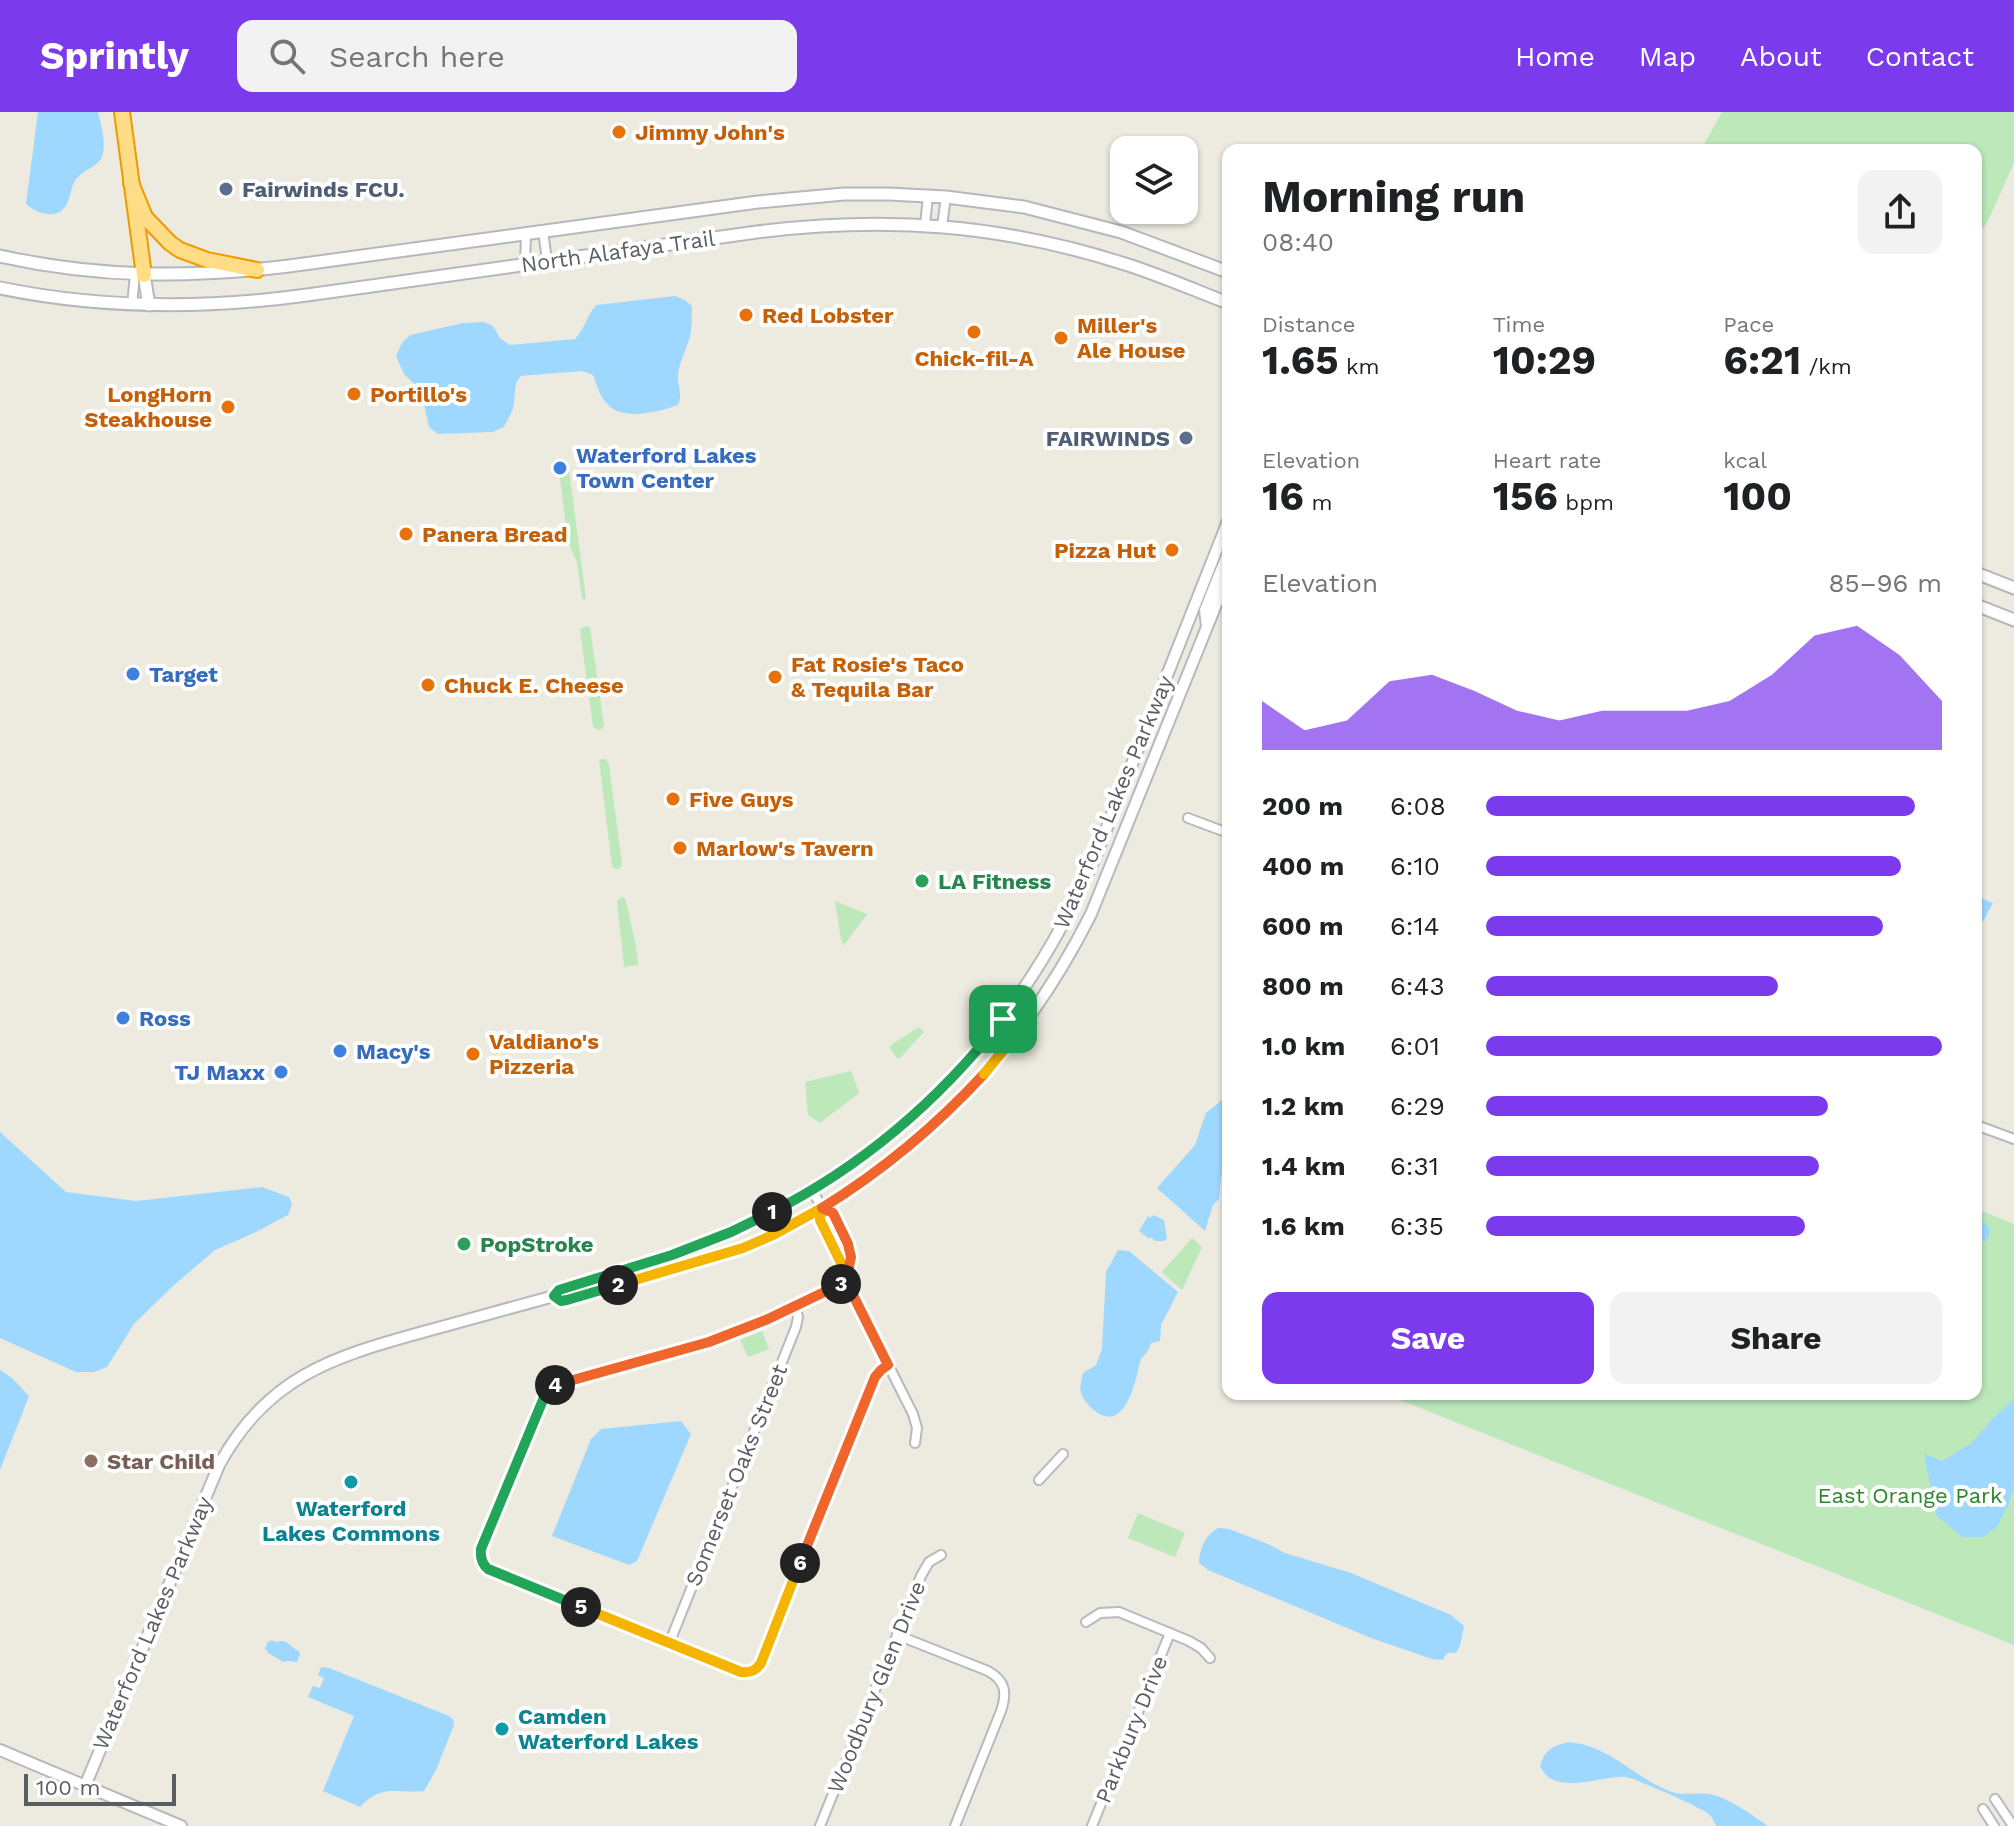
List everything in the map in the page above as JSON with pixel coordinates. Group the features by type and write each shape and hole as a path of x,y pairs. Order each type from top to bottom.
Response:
{"highway":[{"path":"122,112 139,275"},
{"path":"131,183 145,217 180,250 207,260 257,270"}],"main road":[{"name":"North Alafaya Trail","path":"0,256 55,266 139,275 257,270 803,197 859,194 946,197 1024,207 1084,221 1154,243 1222,270"},
{"name":"North Alafaya Trail","path":"0,288 132,305 272,300 802,226 883,223 942,226 1017,236 1093,254 1222,301"},
{"path":"139,275 149,305"},
{"path":"1982,575 2014,588"},
{"path":"1982,607 2014,620"}],"street":[{"path":"925,225 928,196"},
{"path":"942,226 946,197"},
{"path":"543,231 547,260"},
{"path":"525,264 526,234"},
{"path":"132,305 139,275"},
{"name":"Waterford Lakes Parkway","path":"85,1786 219,1465 238,1434 262,1408 299,1377 339,1357 554,1296 559,1290 704,1244 812,1190 864,1156 955,1076 1003,1019 1050,950 1084,883 1222,536"},
{"path":"1207,628 1205,610 1222,568"},
{"name":"Waterford Lakes Parkway","path":"554,1296 561,1301 567,1300 730,1252 773,1235 822,1208 881,1168 938,1121 982,1076 1019,1031 1074,949 1222,590"},
{"path":"1188,818 1222,831"},
{"path":"1003,1019 1019,1031"},
{"path":"1982,1127 2014,1139"},
{"path":"812,1190 822,1208 833,1213 848,1244 851,1257 846,1278 795,1306 709,1342 551,1387 481,1549 482,1561 488,1569 669,1644 741,1672 752,1671 758,1667 875,1377 888,1365"},
{"path":"822,1208 820,1220 916,1420 915,1443"},
{"name":"Somerset Oaks Street","path":"669,1644 796,1327 798,1317 795,1306"},
{"path":"1039,1480 1063,1454"},
{"name":"Woodbury Glen Drive","path":"820,1826 924,1569 941,1555"},
{"name":"Parkbury Drive","path":"1086,1622 1100,1613 1119,1612 1195,1644 1210,1658"},
{"name":"Parkbury Drive","path":"1092,1826 1170,1633"},
{"path":"897,1635 988,1671 1000,1679 1005,1690 1003,1705 955,1826"},
{"path":"0,1750 181,1826"},
{"path":"1995,1799 2013,1826"},
{"path":"1983,1809 1994,1826"}],"green space":[{"path":"1722,112 2014,112 2014,163 1982,230 1982,144 1704,144"},
{"path":"562,467 569,470 584,600 577,562 568,542 559,471"},
{"path":"590,627 604,725 598,730 593,727 580,629"},
{"path":"606,759 622,864 616,869 612,866 599,760"},
{"path":"621,897 626,901 638,965 624,967 617,901"},
{"path":"835,901 867,914 844,945 841,940"},
{"path":"919,1027 924,1032 897,1058 891,1045"},
{"path":"851,1071 859,1093 820,1123 808,1115 805,1082"},
{"name":"East Orange Park","path":"1982,1211 2014,1224 2014,1645 1400,1400 1982,1400"},
{"path":"1192,1238 1202,1247 1182,1290 1162,1272"},
{"path":"762,1331 769,1349 748,1357 740,1340"},
{"path":"1138,1513 1185,1533 1175,1557 1128,1538"}],"water":[{"path":"38,112 98,112 103,134 102,157 77,178 65,207 55,214 37,211 26,204"},
{"path":"675,296 692,306 690,337 678,374 679,401 678,405 652,412 632,414 615,410 603,398 593,375 582,371 521,376 516,383 513,409 504,427 493,432 438,434 429,427 417,387 404,374 396,356 410,335 463,323 484,322 493,326 500,338 510,345 575,339 596,305"},
{"path":"1982,898 1993,903 1982,923"},
{"path":"1222,1100 1219,1199 1213,1205 1205,1231 1157,1188 1195,1145 1206,1113"},
{"path":"0,1132 66,1192 136,1201 262,1187 289,1197 292,1204 288,1215 215,1250 173,1286 134,1324 107,1367 94,1372 76,1372 0,1338"},
{"path":"1148,1216 1164,1220 1167,1239 1164,1241 1149,1239 1139,1231"},
{"path":"1982,1221 1991,1230 1987,1240 1982,1242"},
{"path":"1118,1250 1129,1251 1178,1292 1161,1325 1160,1341 1151,1343 1141,1359 1126,1403 1120,1412 1109,1417 1091,1408 1080,1388 1083,1373 1096,1365 1102,1349 1106,1272"},
{"path":"0,1370 29,1396 0,1470"},
{"path":"2014,1399 2014,1486 2009,1504 1997,1527 1983,1537 1962,1537 1936,1515 1924,1454 1942,1461 1973,1442"},
{"path":"681,1421 691,1434 637,1561 629,1565 552,1536 591,1439 601,1429"},
{"path":"1219,1528 1351,1573 1451,1615 1464,1626 1460,1646 1456,1653 1448,1654 1443,1660 1432,1659 1371,1638 1208,1570 1199,1563 1200,1553 1207,1538"},
{"path":"271,1640 286,1642 299,1651 297,1662 283,1662 267,1652 265,1649"},
{"path":"321,1667 453,1720 454,1725 436,1770 424,1791 383,1792 360,1807 323,1791 354,1716 308,1697 313,1686 320,1688 324,1678 318,1675"},
{"path":"1568,1742 1597,1749 1672,1792 1709,1794 1724,1799 1768,1826 1716,1826 1705,1812 1626,1777 1579,1783 1556,1781 1547,1776 1540,1766 1550,1750"}],"place":[{"name":"Jimmy John's","path":"619,132"},
{"name":"Fairwinds FCU.","path":"226,189"},
{"name":"Red Lobster","path":"746,315"},
{"name":"Chick-fil-A","path":"974,332"},
{"name":"Miller's Ale House","path":"1061,338"},
{"name":"Portillo's","path":"354,394"},
{"name":"LongHorn Steakhouse","path":"228,407"},
{"name":"FAIRWINDS","path":"1186,438"},
{"name":"Waterford Lakes Town Center","path":"560,468"},
{"name":"Panera Bread","path":"406,534"},
{"name":"Pizza Hut","path":"1172,550"},
{"name":"Target","path":"133,674"},
{"name":"Fat Rosie's Taco & Tequila Bar","path":"775,677"},
{"name":"Chuck E. Cheese","path":"428,685"},
{"name":"Five Guys","path":"673,799"},
{"name":"Marlow's Tavern","path":"680,848"},
{"name":"LA Fitness","path":"922,881"},
{"name":"Ross","path":"123,1018"},
{"name":"Macy's","path":"340,1051"},
{"name":"Valdiano's Pizzeria","path":"473,1054"},
{"name":"TJ Maxx","path":"281,1072"},
{"name":"PopStroke","path":"464,1244"},
{"name":"Star Child","path":"91,1461"},
{"name":"Waterford Lakes Commons","path":"351,1482"},
{"name":"Camden Waterford Lakes","path":"502,1729"}],"route":[{"path":"1003,1019 955,1076 915,1114 872,1150 812,1190 787,1205 695,1247 559,1290 554,1296 561,1301 567,1300 730,1252 773,1235 822,1208 820,1220 847,1275 846,1281 736,1332 551,1387 481,1549 482,1561 487,1568 741,1672 758,1667 875,1377 888,1365 846,1281 851,1257 848,1244 833,1213 822,1208 903,1151 970,1089 1019,1031 1003,1019"}]}
